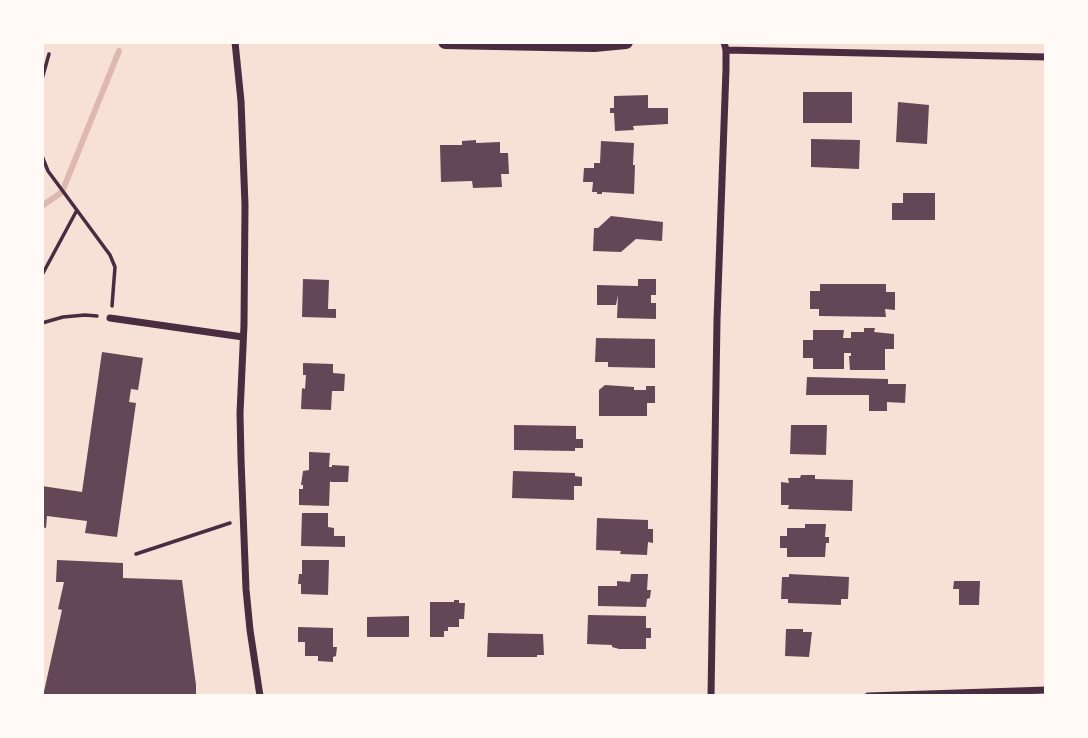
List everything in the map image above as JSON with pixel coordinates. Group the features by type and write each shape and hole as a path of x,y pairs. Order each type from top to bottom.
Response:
{"main road":[{"path":"445,42 594,45 626,42"}],"street":[{"path":"235,42 241,101 245,205 241,459 250,630 260,696"},
{"path":"711,696 725,46 1046,57"},
{"path":"110,318 243,337"},
{"path":"868,696 1046,690"}],"path":[{"path":"42,79 49,54"},
{"path":"42,156 48,172 110,255 115,267 110,318 85,315 42,323"},
{"path":"42,275 77,210"},
{"path":"136,554 230,523"}],"building":[{"path":"803,92 852,92 852,123 803,123"},
{"path":"648,95 648,108 668,108 668,124 633,126 634,130 615,131 614,113 610,113 610,108 614,108 614,96"},
{"path":"898,102 929,105 927,144 896,142"},
{"path":"811,139 860,140 859,169 811,167"},
{"path":"476,140 476,143 500,142 500,153 508,153 509,174 501,174 502,187 473,188 472,181 441,182 440,145 462,145 462,141"},
{"path":"601,141 634,143 634,194 597,194 592,192 593,182 583,182 584,168 594,168 594,163 600,163"},
{"path":"903,193 935,193 935,220 892,220 892,203 903,203"},
{"path":"611,216 663,222 662,241 636,239 621,252 593,251 594,228 598,228"},
{"path":"303,279 329,280 328,309 336,309 336,318 302,317"},
{"path":"638,279 656,279 656,295 651,295 651,303 656,303 656,319 617,318 618,295 616,305 597,305 597,285 638,286"},
{"path":"820,284 886,284 886,292 895,292 895,310 885,309 886,317 819,316 819,309 810,309 810,291 820,291"},
{"path":"864,328 875,328 874,332 894,334 894,349 885,349 885,370 850,370 851,353 844,353 844,369 813,369 813,358 803,358 803,340 813,340 813,330 844,330 843,338 851,338 851,332 864,332"},
{"path":"596,338 655,339 655,368 608,367 608,362 595,362"},
{"path":"102,352 143,358 138,390 131,389 129,402 136,403 117,537 85,533 87,521 47,516 46,528 42,527 42,486 82,492"},
{"path":"303,363 333,364 333,373 345,374 344,391 332,391 331,410 301,409 306,375 303,375"},
{"path":"807,377 888,379 888,384 906,384 905,403 887,402 887,411 869,411 869,395 806,395"},
{"path":"605,385 634,387 634,390 646,390 646,386 655,386 655,403 647,403 647,416 599,416 599,390"},
{"path":"514,425 576,426 576,439 583,439 583,448 575,448 575,451 514,450"},
{"path":"791,425 827,425 826,455 790,454"},
{"path":"309,452 330,453 329,467 349,466 348,482 330,481 329,506 299,505 299,489 303,489 303,471 309,470"},
{"path":"513,471 575,473 575,476 582,477 582,486 574,486 574,500 512,498"},
{"path":"801,475 815,475 815,479 853,480 852,511 788,509 789,505 781,505 781,482 789,483 788,478 800,478"},
{"path":"302,513 328,513 328,527 334,528 334,536 345,536 345,547 301,546"},
{"path":"597,518 648,520 648,529 653,529 653,543 648,542 647,555 596,550"},
{"path":"805,524 826,524 825,537 829,537 829,543 826,543 825,557 787,557 787,548 780,548 780,536 787,536 787,528 805,528"},
{"path":"57,560 123,563 123,578 182,580 196,696 43,696 62,610 58,609 64,582 56,582"},
{"path":"302,560 329,560 328,595 301,594 301,584 298,584 299,574 302,574"},
{"path":"631,574 648,574 647,590 651,590 646,607 598,606 598,586 617,586 617,581 630,582"},
{"path":"789,574 849,577 848,599 841,599 841,605 788,603 788,599 781,599 782,577 789,577"},
{"path":"954,581 980,581 979,605 959,605 959,589 953,589"},
{"path":"454,600 465,603 464,619 459,619 459,627 448,627 448,631 444,631 444,637 430,637 430,602"},
{"path":"588,615 646,616 646,628 651,628 651,638 646,638 646,649 619,649 612,645 587,644"},
{"path":"409,616 409,637 367,637 367,617"},
{"path":"298,627 333,628 333,647 337,647 333,662 318,661 318,656 305,656 305,642 298,642"},
{"path":"786,629 812,632 809,657 785,656"},
{"path":"488,633 543,634 544,655 487,657"}],"waterway":[{"path":"42,206 62,192 119,51"}]}
